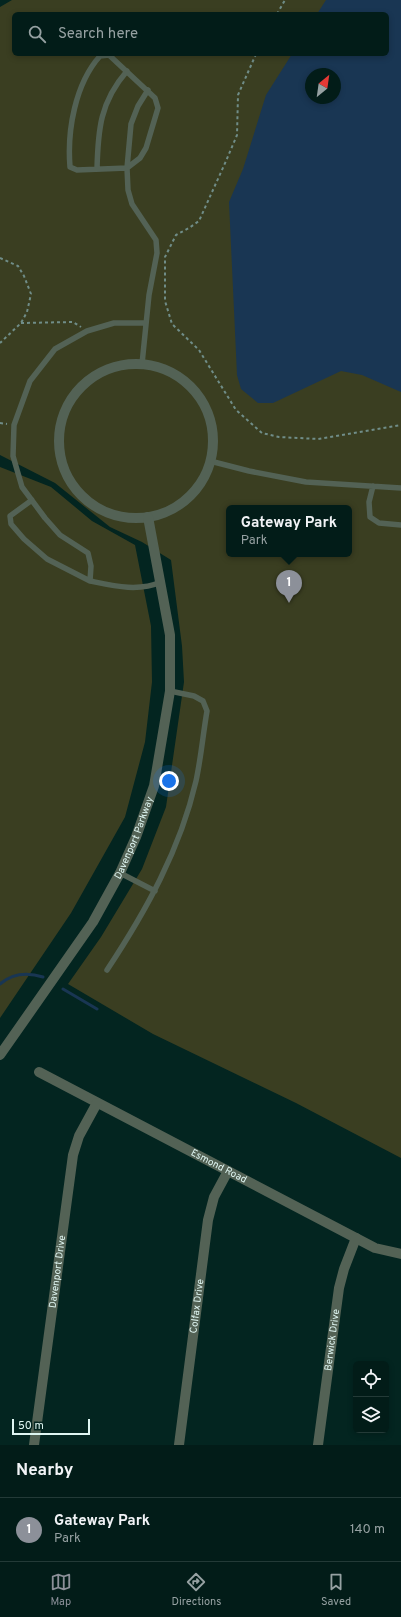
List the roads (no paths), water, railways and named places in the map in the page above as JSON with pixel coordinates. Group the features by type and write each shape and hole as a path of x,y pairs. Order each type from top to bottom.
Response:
{"street":[{"path":"124,364 142,364 164,369 184,380 199,397 209,417 213,439 210,462 204,478 189,496 180,504 165,512 148,517 129,518 111,514 94,505 80,494 69,479 62,462 59,443 60,425 66,407 76,392 90,379 106,370 124,364"},
{"name":"Davenport Parkway","path":"0,1055 93,922 120,873 136,837 154,786 170,691 170,635 148,517"},
{"name":"Esmond Road","path":"39,1072 356,1238 383,1251 401,1254"},
{"name":"Davenport Drive","path":"34,1445 72,1155 79,1136 97,1102"},
{"name":"Colfax Drive","path":"179,1445 208,1220 214,1197 228,1171"},
{"name":"Berwick Drive","path":"318,1445 339,1288 344,1269 356,1238"}],"lane":[{"path":"100,56 93,63 78,96 72,123 69,151 70,167 77,170 127,168 140,158 146,148 158,108 155,98 148,90 110,56"},
{"path":"97,169 100,121 107,100 116,84 127,71"},
{"path":"142,364 145,323 157,253 156,240 132,204 128,190 127,168 131,124 138,106 148,90"},
{"path":"90,581 91,566 88,553 60,535 45,518 22,487 13,456 14,425 30,381 55,349 87,331 114,323 145,323"},
{"path":"210,462 306,482 401,488"},
{"path":"373,486 369,502 370,517 379,523 401,525"},
{"path":"32,500 10,516 11,524 24,539 47,559 90,581 136,588 151,586 161,582"},
{"path":"107,970 136,926 167,867 185,820 196,780 207,711 204,701 199,698 170,691"},
{"path":"120,873 155,891"}],"water":[{"path":"326,0 401,0 401,392 362,375 341,371 273,403 258,403 241,389 237,375 229,202 243,169 266,95 291,56 389,56 389,12 318,12"}],"waterway":[{"path":"0,984 5,980 20,974 31,974 43,977"},
{"path":"63,989 97,1009"}],"place":[{"name":"Gateway Park","path":"289,603"}]}
